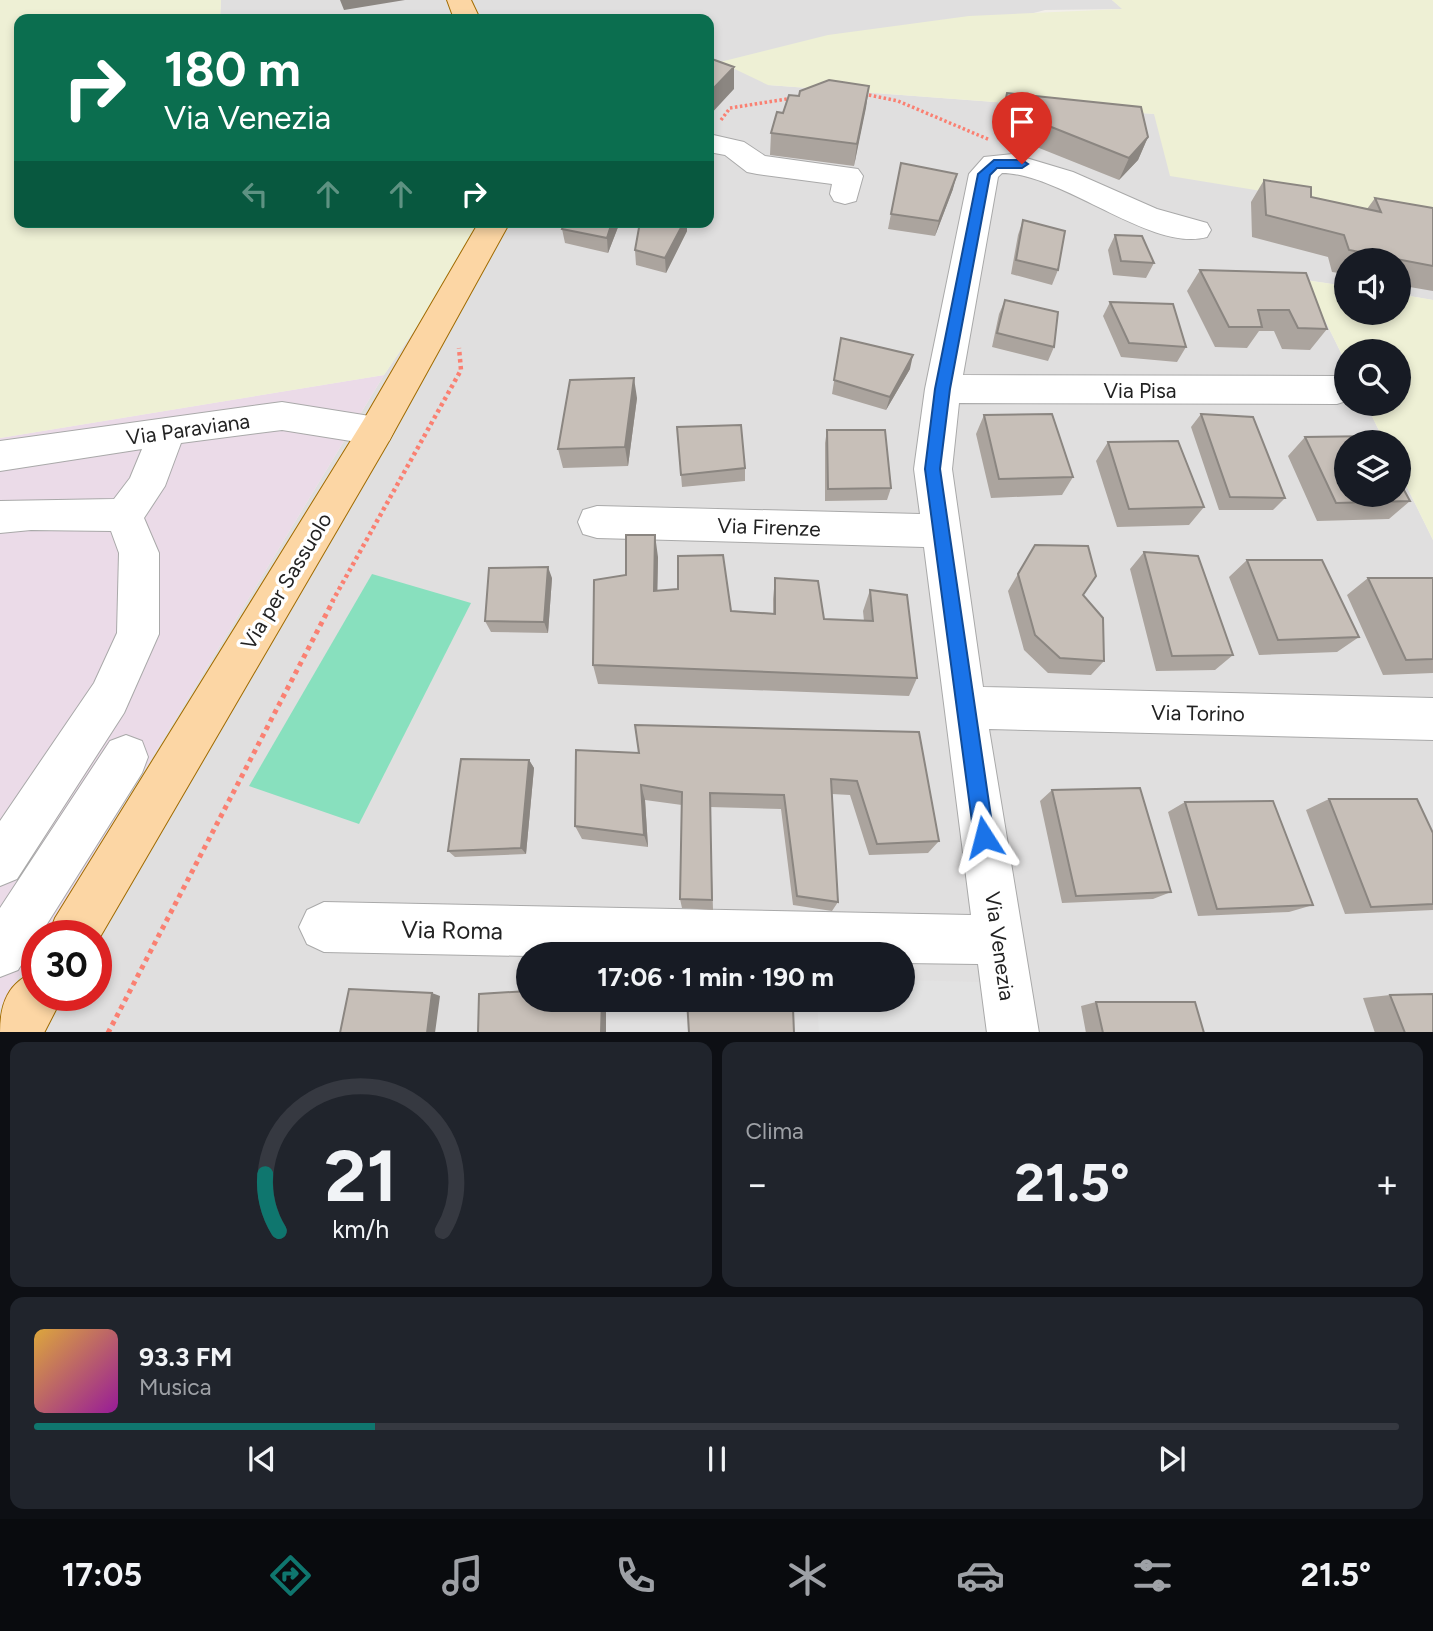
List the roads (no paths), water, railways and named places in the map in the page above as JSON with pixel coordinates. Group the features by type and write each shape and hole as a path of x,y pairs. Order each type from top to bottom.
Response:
{"main road":[{"name":"Via per Sassuolo","path":"83,920 376,431 492,228"},
{"path":"15,1032 28,1011"}],"street":[{"path":"714,137 757,165 848,176 845,194"},
{"name":"Via Venezia","path":"1013,1032 964,708 933,469 943,389 984,174 994,164 1022,164 1164,225 1196,230"},
{"name":"Via Pisa","path":"943,389 1334,390"},
{"name":"Via Paraviana","path":"0,456 282,416 376,431"},
{"path":"124,515 146,486 167,431"},
{"path":"0,517 31,514 124,515"},
{"path":"0,862 109,698 138,634 139,553 124,515"},
{"name":"Via Firenze","path":"597,522 940,531"},
{"name":"Via Torino","path":"964,708 1433,719"},
{"path":"0,952 126,757"},
{"name":"Via Roma","path":"324,927 1000,940"}]}
